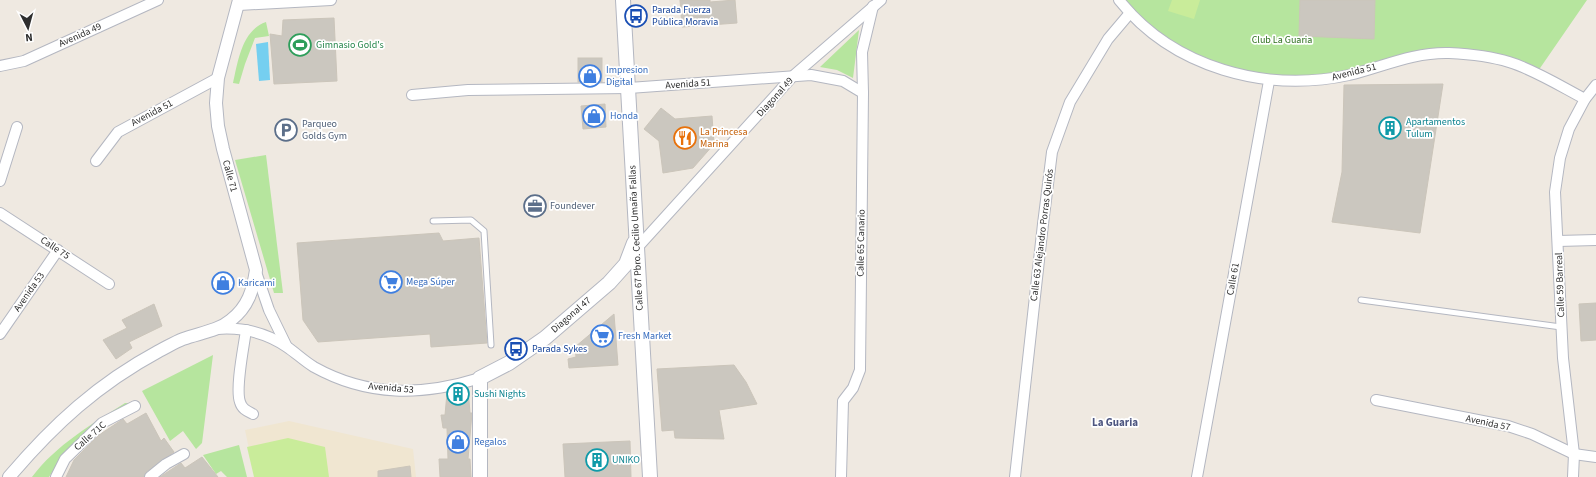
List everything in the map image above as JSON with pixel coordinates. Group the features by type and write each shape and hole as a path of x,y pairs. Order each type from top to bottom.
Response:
{"main road":[{"name":"Calle 67 Pbro. Cecilio Umaña Fallas","path":"623,0 650,477"},
{"name":"Diagonal 47","path":"480,378 509,363 545,338 609,283 626,264 631,253 636,229"},
{"path":"609,283 617,278 627,277 633,283 639,296"},
{"path":"480,378 480,477"}],"street":[{"name":"Avenida 49","path":"0,66 24,61 158,0"},
{"path":"239,2 331,0"},
{"name":"Avenida 51","path":"1119,0 1130,13 1174,48 1201,62 1224,71 1269,81 1330,78 1419,55 1448,53 1484,56 1510,62 1585,99"},
{"name":"Calle 71","path":"239,2 218,78 216,103 218,126 256,270 269,310 287,347"},
{"name":"Diagonal 49","path":"637,248 793,76 877,3"},
{"name":"Calle 65 Canario","path":"841,477 843,402 853,388 860,370 863,47 877,3"},
{"name":"Calle 63 Alejandro Porras Quirós","path":"1015,477 1052,152 1070,102 1108,39 1130,13"},
{"name":"Avenida 51","path":"412,95 468,90 629,88 811,75 826,76 843,81 863,93"},
{"name":"Avenida 51","path":"96,161 118,132 218,78"},
{"name":"Calle 61","path":"1197,477 1269,81"},
{"name":"Calle 59 Barreal","path":"1573,477 1574,454 1568,413 1561,327 1555,192 1560,158 1569,129 1585,99 1596,85"},
{"path":"0,181 17,127"},
{"name":"Calle 75","path":"0,213 109,284"},
{"path":"1558,241 1596,240"},
{"name":"Avenida 53","path":"0,334 58,250"},
{"path":"9,477 36,446 71,412 113,378 182,339 213,330 230,321 244,307 253,290 256,270"},
{"name":"Avenida 53","path":"213,330 230,328 261,333 287,347 313,366 341,380 372,389 404,391 430,390 455,386 480,378"},
{"path":"246,330 238,391 244,410 253,414"},
{"name":"Avenida 57","path":"1376,400 1508,426 1532,434 1574,454 1596,457"},
{"name":"Calle 71C","path":"56,477 65,459 102,423 135,406"},
{"path":"150,477 166,464 184,454"}],"lane":[{"path":"433,221 471,220 484,231 491,345"},
{"path":"1361,300 1561,327"}],"shaded area":[{"path":"289,421 413,449 416,477 255,477 245,430"}],"green space":[{"name":"Club La Guaria","path":"1119,0 1587,0 1536,74 1510,62 1448,53 1351,74 1269,81 1174,48"},
{"path":"1172,0 1200,0 1194,19 1168,11"},
{"path":"266,22 269,36 255,38 239,84 233,83 239,56 246,39 258,26"},
{"path":"859,30 853,78 837,70 820,67"},
{"path":"266,155 283,293 274,293 235,160"},
{"path":"213,355 202,443 196,449 183,431 170,441 142,391"},
{"path":"125,403 131,403 63,455 49,477 32,477 63,445 87,427"},
{"path":"288,438 325,447 329,477 254,477 247,447"},
{"path":"239,445 247,477 227,477 221,471 216,474 203,455"}],"water":[{"path":"268,42 270,80 259,81 256,44"}],"building":[{"path":"680,0 710,0 710,2 735,0 737,23 682,27"},
{"path":"1300,0 1375,0 1374,39 1299,36"},
{"name":"Gimnasio Gold's","path":"334,18 337,81 274,84 270,34 282,36 283,20"},
{"path":"578,58 602,58 602,82 578,82"},
{"name":"Apartamentos Tulum","path":"1443,84 1420,233 1332,222 1342,172 1344,85"},
{"name":"Honda","path":"605,104 606,127 583,129 581,106"},
{"name":"La Princesa Marina","path":"661,108 675,119 712,116 714,144 693,168 663,173 659,141 644,129"},
{"name":"Mega Súper","path":"439,233 443,241 479,238 487,343 431,347 430,334 318,342 303,320 297,243"},
{"path":"1596,303 1596,340 1581,341 1579,304"},
{"path":"154,304 162,326 129,342 132,348 116,359 103,340 127,328 122,320"},
{"name":"Fresh Market","path":"614,314 618,365 569,368 568,359 576,357 575,347"},
{"path":"734,365 746,382 757,404 719,410 724,439 675,438 674,430 662,431 657,369"},
{"path":"468,388 470,413 472,413 468,459 470,459 471,477 440,477 439,459 448,459 447,428 443,428 441,415 445,415 447,393"},
{"path":"146,413 161,441 164,438 174,452 146,472 144,477 66,477 74,460 99,435 123,419 127,424"},
{"name":"UNIKO","path":"630,441 631,477 565,477 563,444"},
{"path":"202,457 218,477 160,477 181,463 185,468"},
{"path":"410,466 411,477 378,477 378,471"}],"place":[{"name":"Parada Fuerza Pública Moravia","path":"636,16"},
{"name":"Gimnasio Gold's","path":"300,45"},
{"name":"Impresion Digital","path":"590,76"},
{"name":"Honda","path":"594,116"},
{"name":"Apartamentos Tulum","path":"1390,128"},
{"name":"Parqueo Golds Gym","path":"286,130"},
{"name":"La Princesa Marina","path":"685,138"},
{"name":"Foundever","path":"535,206"},
{"name":"Mega Súper","path":"391,282"},
{"name":"Karicami","path":"223,283"},
{"name":"Fresh Market","path":"602,336"},
{"name":"Parada Sykes","path":"516,349"},
{"name":"Sushi Nights","path":"458,394"},
{"name":"Regalos","path":"458,442"},
{"name":"UNIKO","path":"597,460"}],"district":[{"name":"La Guaria","path":"1115,422"}]}
